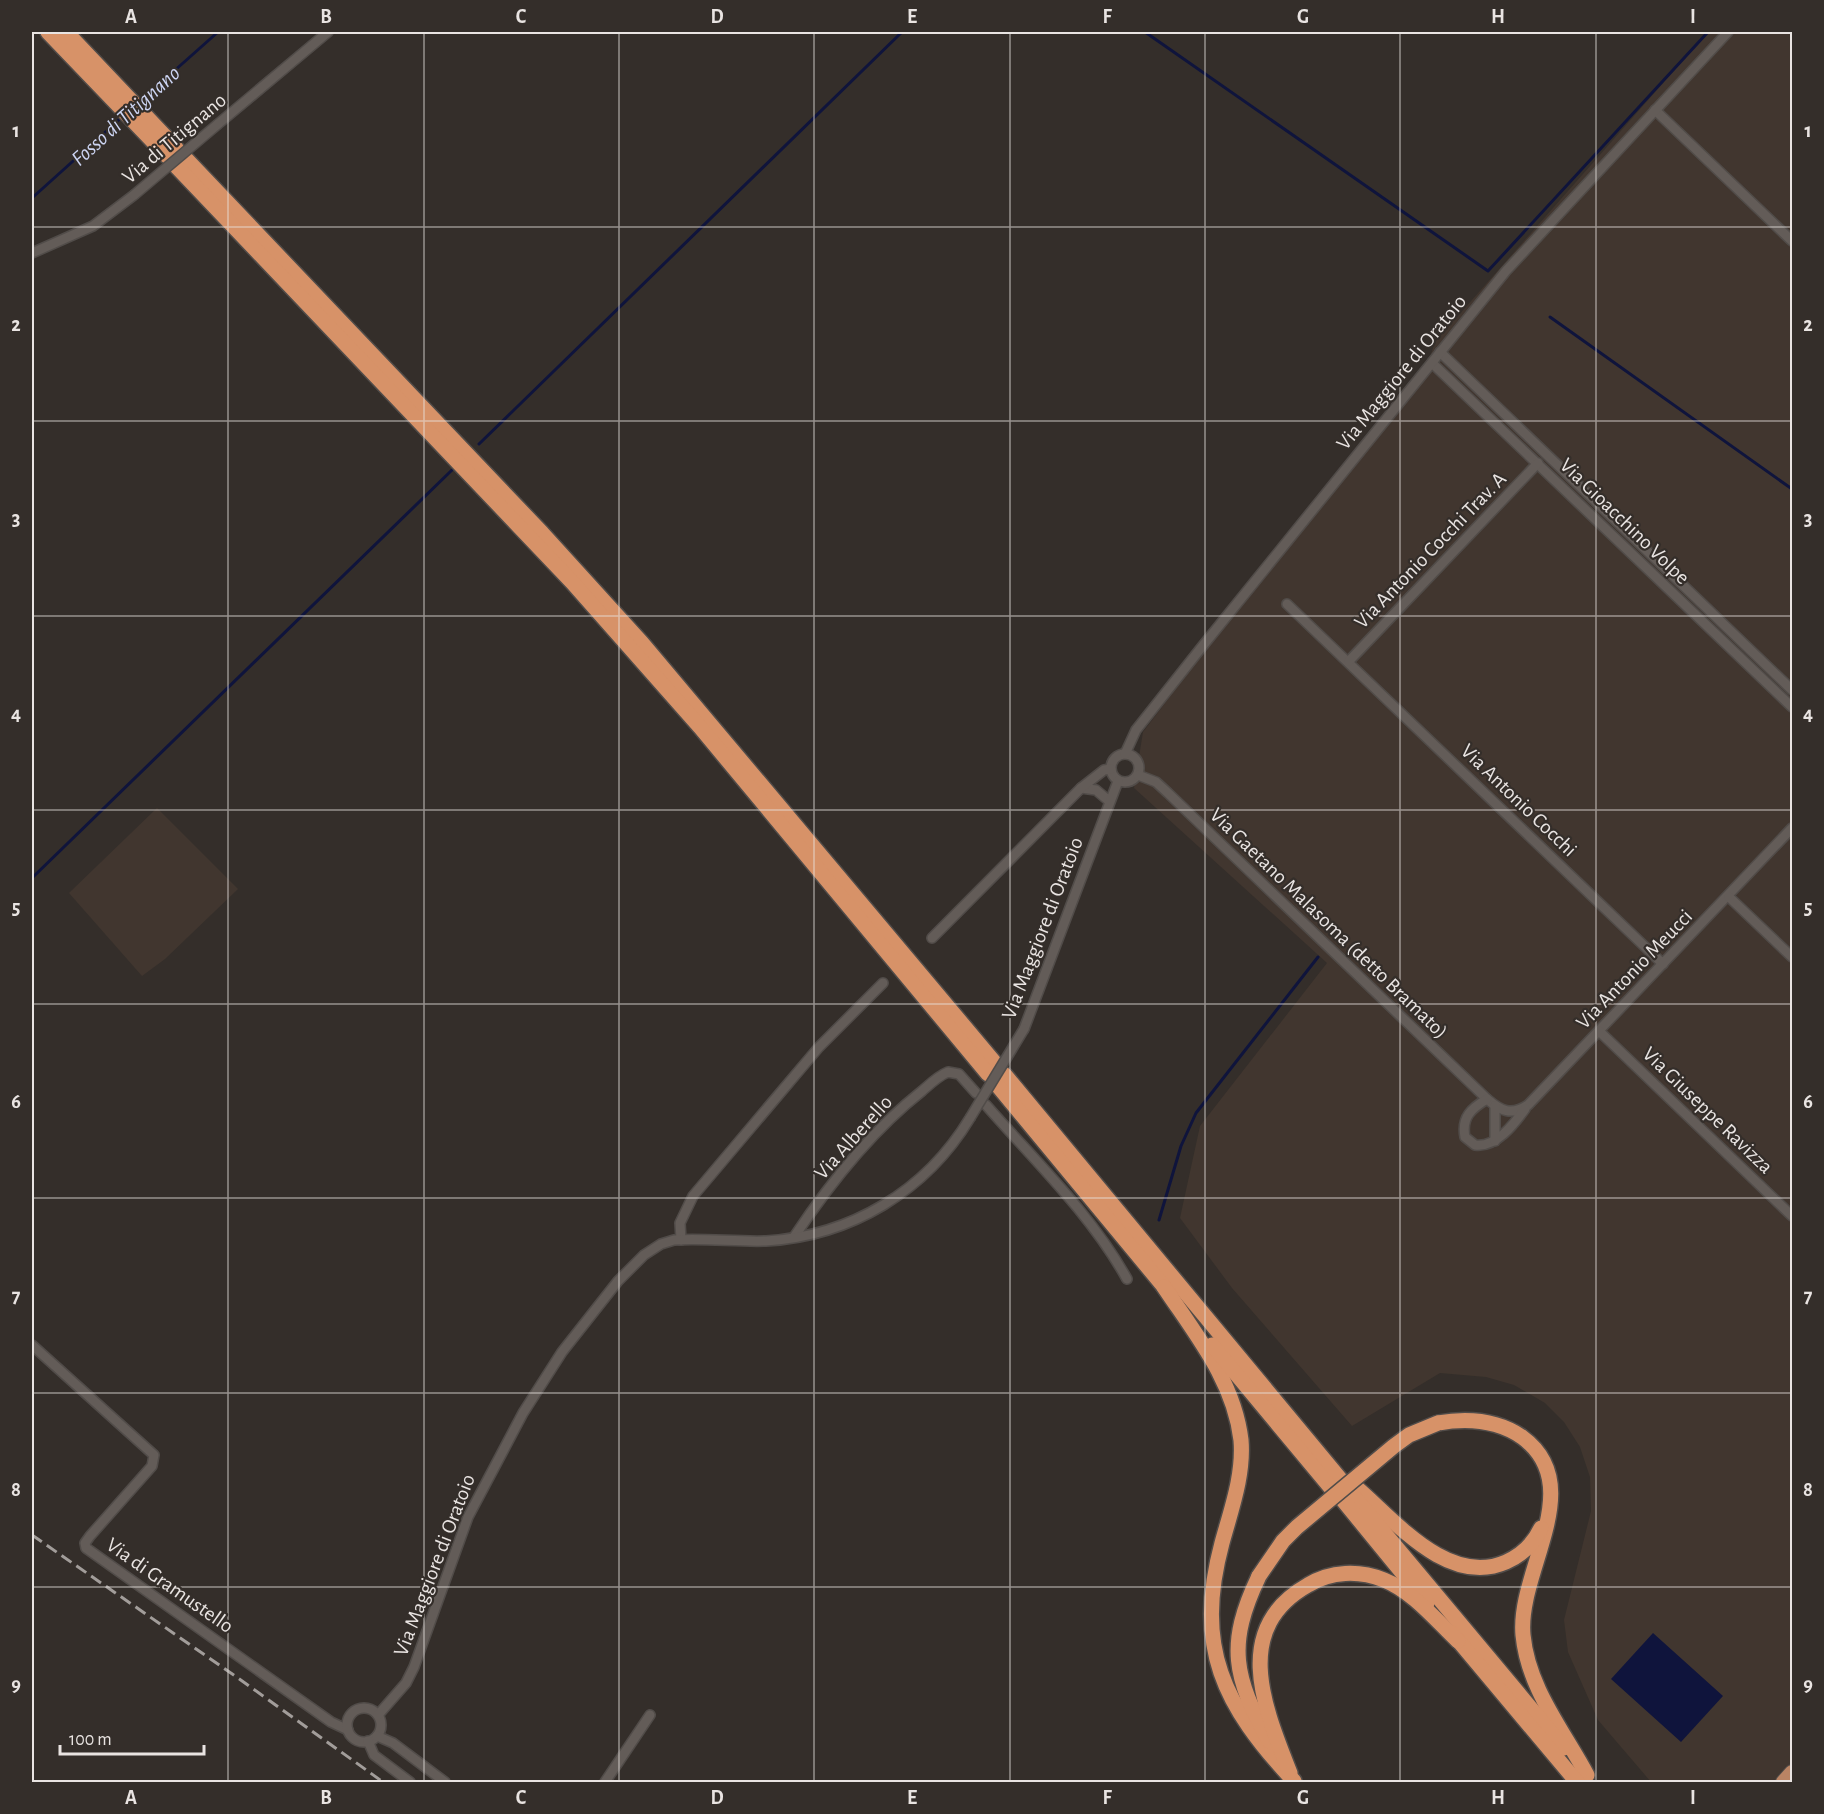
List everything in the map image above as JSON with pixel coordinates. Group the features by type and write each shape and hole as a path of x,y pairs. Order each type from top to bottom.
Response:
{"highway":[{"path":"48,32 139,117 542,532 627,626 709,720 1164,1287 1344,1487 1586,1780"},
{"path":"66,32 124,102"},
{"path":"996,1075 1322,1458 1458,1641"},
{"path":"1164,1287 1220,1372 1239,1426 1240,1470 1210,1592 1210,1626 1217,1664 1227,1691 1247,1725 1294,1782"},
{"path":"1294,1782 1252,1711 1240,1676 1237,1654 1239,1630 1259,1576 1268,1560 1297,1527 1409,1435 1438,1423 1478,1421 1500,1426 1525,1440 1535,1449 1547,1473 1551,1490 1550,1506 1543,1542 1522,1607 1524,1641 1530,1669 1539,1692 1586,1780"},
{"path":"1344,1487 1441,1557 1466,1566 1492,1566 1517,1557 1533,1542 1550,1506"},
{"path":"1294,1782 1269,1717 1260,1678 1259,1661 1266,1634 1285,1602 1307,1586 1329,1575 1371,1576 1397,1587 1458,1641 1586,1780"}],"main road":[{"path":"1783,1782 1792,1772"}],"street":[{"name":"Via di Titignano","path":"32,253 93,226 134,195 328,32"},
{"name":"Via Maggiore di Oratoio","path":"932,938 1081,788 1104,770 1111,769 1113,760 1125,754 1136,730 1506,271 1728,32"},
{"path":"1655,110 1792,241"},
{"name":"Via Gioacchino Volpe","path":"1440,352 1792,690"},
{"name":"Via Gioacchino Volpe","path":"1432,363 1792,707"},
{"name":"Via Antonio Cocchi Trav. A","path":"1349,661 1538,463"},
{"name":"Via Antonio Cocchi","path":"1287,603 1664,964"},
{"path":"1111,769 1118,781 1127,783 1138,775 1137,761 1125,754"},
{"name":"Via Gaetano Malasoma (detto Bramato)","path":"1138,775 1156,782 1168,793 1491,1103"},
{"name":"Via Maggiore di Oratoio","path":"378,1715 410,1676 476,1500 523,1413 562,1352 636,1262 661,1244 681,1240 766,1241 794,1237 851,1222 898,1197 937,1164 969,1118 1024,1029 1040,992 1118,781"},
{"path":"1081,788 1096,790 1109,801"},
{"name":"Via Antonio Meucci","path":"1495,1141 1792,828"},
{"path":"1729,897 1792,957"},
{"path":"681,1240 680,1223 693,1196 806,1061 883,983"},
{"name":"Via Giuseppe Ravizza","path":"1599,1031 1792,1215"},
{"name":"Via Alberello","path":"794,1237 889,1117 934,1081 948,1072 957,1073 976,1093"},
{"path":"1491,1103 1495,1141 1475,1145 1467,1140 1464,1133 1467,1115 1491,1103 1512,1112 1528,1105"},
{"path":"986,1105 1043,1167 1113,1252 1127,1279"},
{"name":"Via di Gramustello","path":"32,1345 154,1455 152,1466 90,1536 85,1543 86,1548 331,1722 348,1730"},
{"path":"410,1782 374,1755 372,1738 381,1724 378,1715 370,1709 359,1709 351,1715 348,1730 354,1738 372,1738 393,1743 445,1782"},
{"path":"605,1782 650,1715"}],"shaded area":[{"path":"1708,32 1792,32 1792,1782 1651,1782 1598,1720 1568,1652 1564,1620 1591,1511 1590,1477 1580,1447 1564,1422 1545,1403 1514,1385 1486,1377 1440,1373 1352,1426 1232,1288 1180,1218 1200,1126 1327,963 1134,788 1143,732 1203,653 1422,381 1435,342"},
{"path":"157,808 238,889 165,959 142,976 69,893"},
{"path":"1653,1633 1723,1696 1681,1742 1611,1679"}],"waterway":[{"name":"Fosso di Titignano","path":"138,103 218,32"},
{"path":"479,444 902,32"},
{"path":"1145,32 1488,271 1708,32"},
{"name":"Fosso di Titignano","path":"32,198 122,117"},
{"path":"1550,317 1792,489"},
{"path":"32,878 452,470"},
{"path":"1159,1220 1181,1146 1196,1113 1318,957"}],"railway":[{"path":"32,1535 383,1782"}]}
